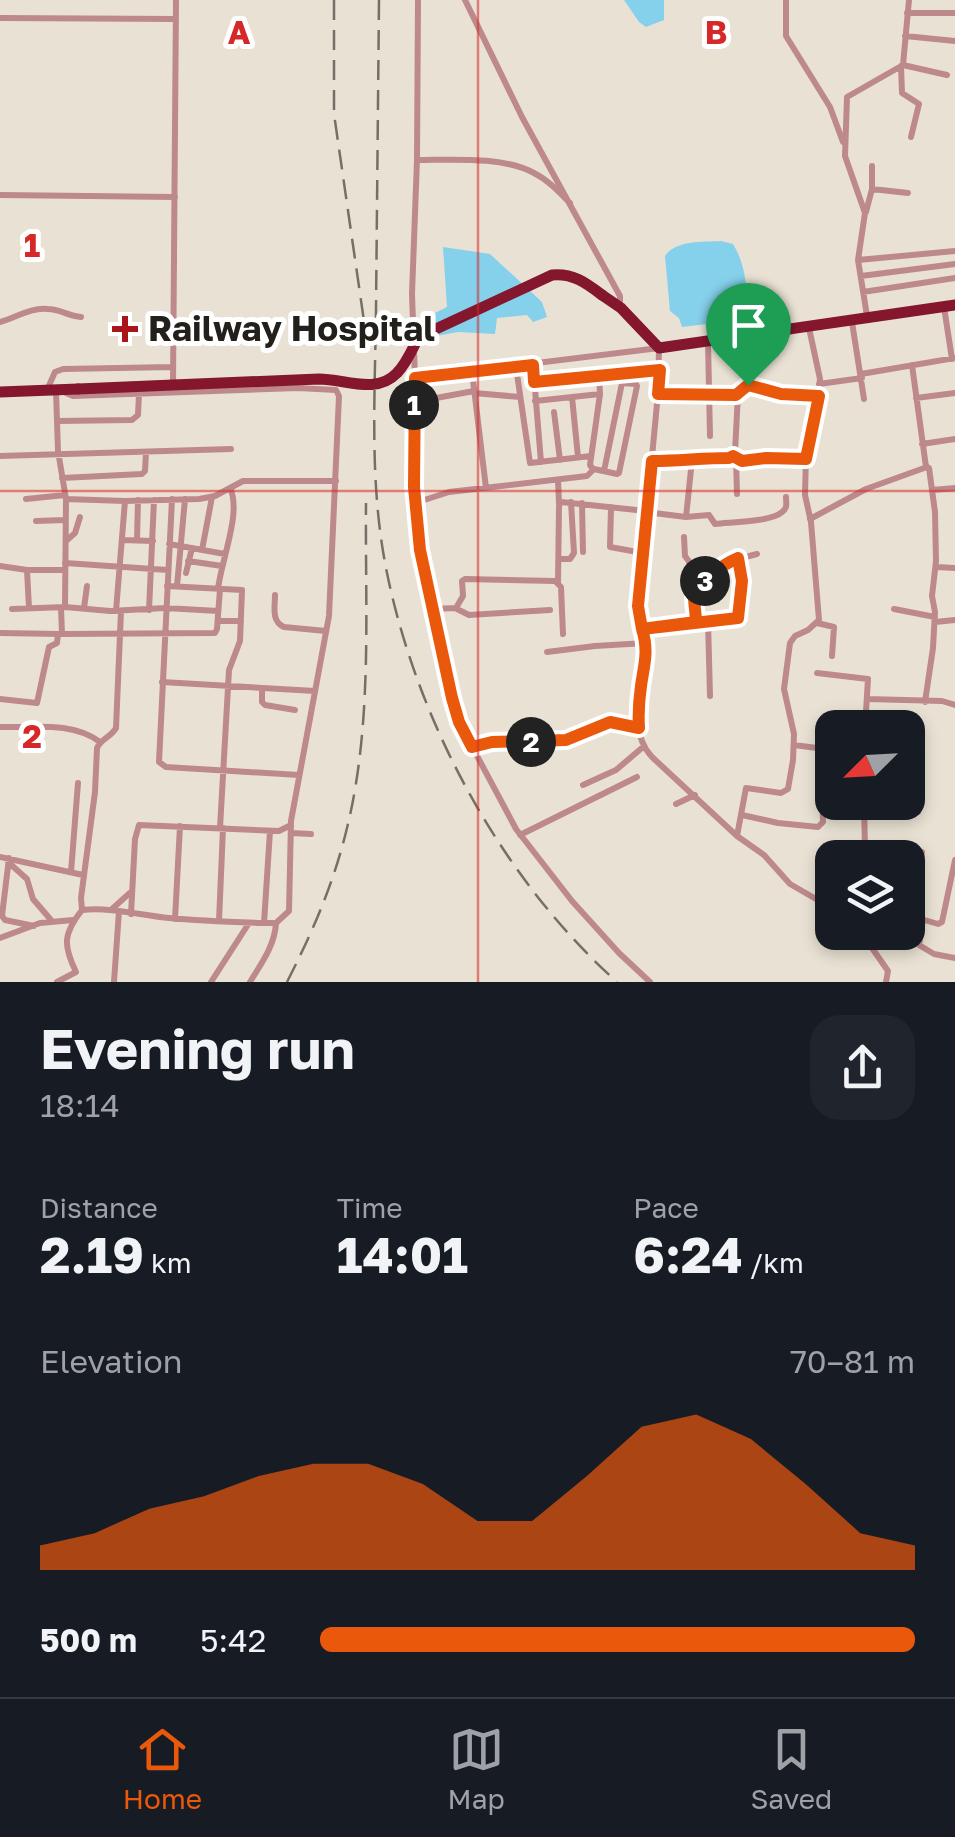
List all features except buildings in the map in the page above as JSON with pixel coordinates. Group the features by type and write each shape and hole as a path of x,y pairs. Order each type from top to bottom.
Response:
{"highway":[{"path":"0,392 319,379 372,386 398,373 418,338 552,275 574,277 602,295 659,348 949,306"}],"street":[{"path":"173,392 176,0"},
{"path":"418,0 412,313 415,503 420,550 452,698 459,722 520,834 571,901 650,982"},
{"path":"464,0 522,117 620,296 620,308"},
{"path":"786,0 786,36 830,108 846,148"},
{"path":"908,0 902,93 919,104 911,137"},
{"path":"907,13 955,13"},
{"path":"0,18 176,18"},
{"path":"905,36 955,41"},
{"path":"866,213 845,156 847,98 902,65 947,75"},
{"path":"417,160 467,160 532,171 570,203"},
{"path":"868,318 858,260 872,189 872,166"},
{"path":"872,189 908,193"},
{"path":"0,195 175,197"},
{"path":"858,260 955,251"},
{"path":"860,276 955,264"},
{"path":"863,292 955,278"},
{"path":"820,384 953,359 949,306"},
{"path":"0,322 44,308 80,317"},
{"path":"852,320 864,400"},
{"path":"809,326 820,384 806,459 805,495 815,563 817,624"},
{"path":"708,341 710,436"},
{"path":"415,378 659,348 638,606 647,662 638,705 643,747 737,836 764,855 790,884 815,898"},
{"path":"533,365 541,462"},
{"path":"912,365 936,512 934,648 924,702"},
{"path":"516,366 529,461 591,456"},
{"path":"0,699 38,703 49,647 58,643 60,634 66,497 58,454 54,375 63,369 173,367"},
{"path":"534,382 660,370"},
{"path":"472,372 486,488"},
{"path":"599,376 590,466 604,471 619,473 637,386 622,383 604,471"},
{"path":"658,394 738,394 748,385 781,394 819,396"},
{"path":"52,390 73,396 298,388 336,390 339,396 329,616 291,829 289,911 276,923 264,924 82,910"},
{"path":"436,398 474,392 520,396"},
{"path":"916,398 955,392"},
{"path":"57,421 132,420 138,415 138,394"},
{"path":"534,400 600,394"},
{"path":"737,494 738,394"},
{"path":"572,396 578,457"},
{"path":"554,412 560,460"},
{"path":"922,444 955,440"},
{"path":"0,456 230,449"},
{"path":"62,478 142,474 146,452"},
{"path":"652,461 806,459"},
{"path":"686,517 691,462"},
{"path":"810,519 866,490 926,467"},
{"path":"415,503 444,493 586,476 594,468"},
{"path":"558,480 562,634"},
{"path":"26,499 185,499 212,497 243,481 336,481"},
{"path":"0,633 215,633 222,566 234,514 234,494 230,488"},
{"path":"932,490 955,488"},
{"path":"202,550 212,497"},
{"path":"559,505 571,502 686,517 709,515 714,524 767,518 785,510 786,497"},
{"path":"172,499 159,756 162,765 299,775"},
{"path":"177,586 185,499"},
{"path":"137,540 138,500"},
{"path":"149,610 154,500"},
{"path":"81,982 66,946 68,932 82,910 98,748 116,728 125,501"},
{"path":"558,559 570,559 574,552 571,502"},
{"path":"582,503 583,552"},
{"path":"611,507 609,545 643,553"},
{"path":"66,542 80,517"},
{"path":"36,522 66,520"},
{"path":"684,537 685,556 699,585"},
{"path":"122,540 153,541"},
{"path":"170,544 225,554"},
{"path":"186,573 192,548"},
{"path":"696,622 694,595 699,585 724,564 757,554"},
{"path":"642,629 739,616 742,581 738,558"},
{"path":"188,562 222,566"},
{"path":"0,566 27,570 168,570"},
{"path":"936,567 955,568"},
{"path":"27,570 29,608"},
{"path":"456,608 463,596 462,581 468,578 558,583"},
{"path":"84,608 87,586"},
{"path":"167,586 242,590 240,641 229,670 219,921"},
{"path":"275,594 274,618 280,626 326,630"},
{"path":"434,609 456,608 468,614 550,610"},
{"path":"894,608 955,620"},
{"path":"12,609 218,611"},
{"path":"218,621 241,621"},
{"path":"708,621 710,696"},
{"path":"737,836 744,790 786,792 794,745 784,690 790,642 817,624 834,627 832,656"},
{"path":"548,652 646,643"},
{"path":"816,673 866,678 866,710"},
{"path":"162,682 314,691"},
{"path":"262,688 264,705 296,710"},
{"path":"867,699 955,704"},
{"path":"472,747 492,742 566,740 610,722 639,728"},
{"path":"0,726 54,727 85,733 100,742"},
{"path":"794,745 815,748"},
{"path":"583,785 616,770 643,747"},
{"path":"520,834 637,777"},
{"path":"72,872 78,784"},
{"path":"676,804 695,795"},
{"path":"742,816 820,826 823,820"},
{"path":"131,914 137,827 145,824 291,829 311,834"},
{"path":"175,918 180,826"},
{"path":"264,924 270,830"},
{"path":"6,859 83,875"},
{"path":"6,859 28,881 33,899 52,921"},
{"path":"6,859 2,916 34,926"},
{"path":"925,920 942,922 955,860"},
{"path":"114,982 115,910 132,891"},
{"path":"0,938 52,921 74,920"},
{"path":"211,982 249,922"},
{"path":"250,982 270,948 276,923"},
{"path":"925,949 955,958"},
{"path":"873,950 888,972 886,982"},
{"path":"57,982 76,972"}],"water":[{"path":"624,0 664,0 664,20 646,27"},
{"path":"683,244 733,244 741,260 748,313 741,320 682,327 670,311 665,256"},
{"path":"443,247 490,254 542,302 547,317 533,322 527,315 497,318 495,334 458,332 436,336 433,314 447,307"}],"railway":[{"path":"334,0 334,114 365,328"},
{"path":"379,0 374,442 387,573 420,686 471,796 537,896 617,982"},
{"path":"287,982 328,890 355,792 366,668 366,503"}],"place":[{"name":"Railway Hospital","path":"125,329"}],"route":[{"path":"748,385 736,395 658,394 660,370 534,382 533,365 415,378 414,487 420,550 452,698 472,747 484,742 566,740 610,722 639,728 638,705 647,662 642,629 738,618 742,581 738,558 724,564 697,588 696,622 642,629 639,578 652,461 691,462 697,458 733,456 742,461 806,459 819,396 781,394 748,385"}]}
